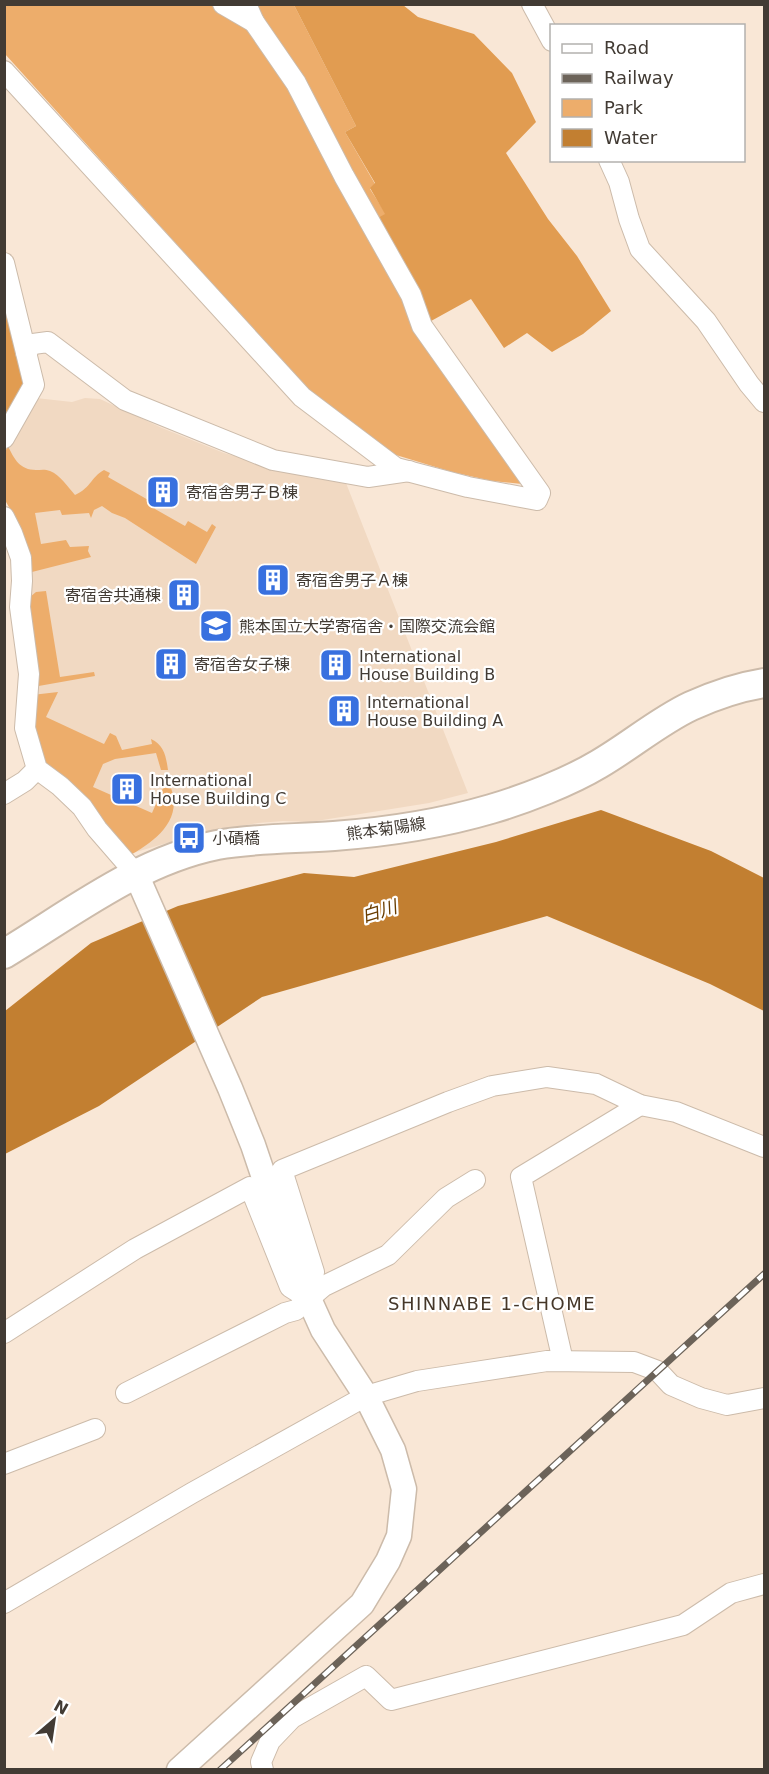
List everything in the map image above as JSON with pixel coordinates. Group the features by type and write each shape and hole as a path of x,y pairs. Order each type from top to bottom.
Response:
{"main road":[{"name":"熊本菊陽線","path":"4,954 92,899 157,863 215,846 256,839 333,836 401,829 491,809 567,780 594,767 691,706 739,687 765,683"}],"street":[{"path":"4,71 302,397 396,468 468,488 537,500 540,493 422,326 411,295 344,176 296,83 250,13 224,4"},
{"path":"532,4 550,37"},
{"path":"610,162 620,182 629,219 640,249 706,321 749,384 765,402"},
{"path":"4,263 34,385 4,438"},
{"path":"26,352 33,344 48,342 124,400 273,460 368,477 409,471"},
{"path":"4,517 21,558 20,607 29,674 25,728 37,770 60,786 82,807 97,829 136,874 230,1088 309,1299 328,1339 366,1396 393,1450 404,1489 399,1536 388,1561 362,1604 179,1770"},
{"path":"4,794 25,781 37,770"},
{"path":"309,1299 314,1272 282,1170 492,1086 548,1077 596,1084 640,1105 676,1112 765,1147"},
{"path":"563,1361 521,1178 640,1105"},
{"path":"126,1393 285,1313 296,1310 324,1286 388,1255 446,1198 475,1180"},
{"path":"4,1334 135,1249 250,1187 290,1287 309,1299"},
{"path":"4,1603 192,1493 366,1396 417,1381 547,1361 634,1362 658,1371 671,1385 701,1398 728,1405 765,1398"},
{"path":"4,1464 95,1429"},
{"path":"263,1770 261,1762 270,1741 292,1718 366,1676 391,1700 683,1624 731,1593 765,1584"}],"shaded area":[{"path":"294,5 403,5 418,17 474,34 512,73 536,122 506,153 548,219 577,256 611,311 583,334 552,352 527,333 504,348 471,299 422,326 362,227 385,214 370,188 375,183 345,132 356,126"},
{"path":"4,263 34,385 4,438"},
{"name":"熊本国立大学寄宿舎・国際交流会館","path":"36,398 72,402 85,398 100,399 162,428 224,453 312,478 346,483 468,793 429,803 310,822 258,823 201,833 136,852 123,859 42,763 14,516 5,500 5,452"}],"green space":[{"path":"4,5 294,5 356,126 345,132 375,184 370,189 386,214 379,220 474,414 522,484 492,481 452,472 396,455 310,392 5,54"},
{"path":"8,446 22,466 30,470 46,470 54,473 75,495 85,489 104,470 110,473 108,477 157,505 155,509 185,526 188,521 207,532 212,524 216,527 196,564 125,518 102,506 94,510 91,518 89,513 62,515 60,510 35,513 41,544 66,540 70,547 89,546 88,551 91,557 28,573 14,516 5,500 5,452"},
{"path":"46,591 60,677 94,672 95,676 33,687 28,617 30,597 36,592"},
{"path":"58,692 46,717 104,744 110,733 116,736 122,750 152,744 151,739 159,744 164,752 168,770 161,770 156,753 115,759 103,764 93,787 152,813 163,788 171,788 174,801 169,822 153,840 123,859 42,763 34,744 32,695"}],"water":[{"name":"白川","path":"601,810 711,851 764,878 764,1011 710,984 547,916 262,997 99,1106 5,1154 5,1011 91,943 178,906 304,873 354,877 496,842"}],"railway":[{"path":"220,1770 764,1274"}],"place":[{"name":"寄宿舎男子Ｂ棟","path":"163,492"},
{"name":"寄宿舎男子Ａ棟","path":"273,580"},
{"name":"寄宿舎共通棟","path":"184,595"},
{"name":"熊本国立大学寄宿舎・国際交流会館","path":"216,626"},
{"name":"寄宿舎女子棟","path":"171,664"},
{"name":"International House Building B","path":"336,665"},
{"name":"International House Building A","path":"344,711"},
{"name":"International House Building C","path":"127,789"},
{"name":"小磧橋","path":"189,838"}],"district":[{"name":"SHINNABE 1-CHOME","path":"492,1303"}]}
